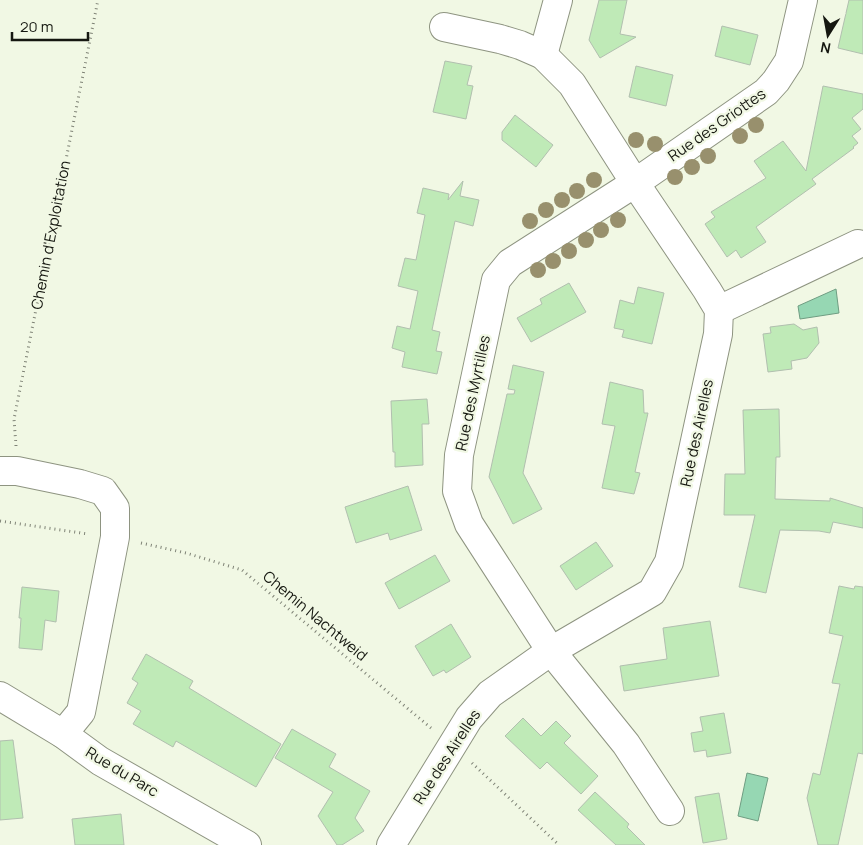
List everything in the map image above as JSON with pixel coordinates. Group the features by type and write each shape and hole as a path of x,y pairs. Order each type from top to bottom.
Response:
{"street":[{"path":"543,55 558,0"},
{"name":"Rue des Griottes","path":"635,183 766,92 789,61 803,0"},
{"path":"444,26 500,39 543,55 572,84 719,310 858,244"},
{"name":"Rue des Myrtilles","path":"635,183 510,263 496,280 459,455 457,491 469,524 551,651 626,744 670,811"},
{"name":"Rue des Airelles","path":"391,845 469,718 490,694 551,651 652,592 668,562 718,334 719,310"},
{"path":"8,471 80,484 103,491 115,508 115,537 81,712 63,734"},
{"name":"Rue du Parc","path":"0,697 63,734 100,761 247,845"}],"path":[{"name":"Chemin d'Exploitation","path":"8,471 14,418 98,0"},
{"name":"Chemin Nachtweid","path":"0,521 115,537 186,552 242,570 452,745 559,845"}],"shaded area":[{"path":"836,289 839,313 800,319 798,306"},
{"path":"747,773 768,778 758,821 738,816"}],"building":[{"path":"599,0 627,0 620,34 636,37 600,58 589,40"},
{"path":"849,0 863,0 863,54 838,48"},
{"path":"722,26 758,35 750,65 715,56"},
{"path":"445,61 472,66 467,85 473,86 466,119 433,112"},
{"path":"636,66 673,75 666,106 629,97"},
{"path":"823,86 863,94 863,109 852,118 861,129 852,136 858,143 812,179 816,184 756,227 766,242 741,258 736,250 727,257 705,224 715,217 711,212 766,178 754,161 783,141 806,171"},
{"path":"515,115 553,145 536,167 502,140 502,132"},
{"path":"463,181 460,196 479,200 473,226 455,221 432,330 440,332 436,351 442,352 437,374 402,367 405,352 392,348 397,326 410,329 418,291 398,286 405,258 416,260 425,215 417,213 423,188 449,194 448,200"},
{"path":"569,283 586,312 531,342 517,318 542,304 540,299"},
{"path":"638,287 664,293 652,344 622,337 624,330 614,328 620,300 634,304"},
{"path":"794,324 803,330 817,327 819,343 807,358 791,361 792,369 768,372 763,334 771,333 770,327"},
{"path":"513,365 544,372 523,473 542,509 513,524 489,477 507,394 514,394 515,390 508,389"},
{"path":"610,382 643,390 644,413 648,413 635,472 640,473 634,494 602,488 615,426 602,424"},
{"path":"427,399 429,424 422,424 423,465 395,467 391,401"},
{"path":"779,409 780,457 776,457 775,499 830,501 830,498 863,508 863,528 833,522 830,533 780,530 766,593 739,587 755,515 724,515 725,474 745,474 743,410"},
{"path":"408,486 422,530 390,540 388,533 356,543 345,507"},
{"path":"596,542 613,566 576,590 560,566"},
{"path":"435,555 450,581 399,609 385,583"},
{"path":"839,586 854,589 855,586 863,587 863,754 858,753 838,845 818,845 807,798 813,773 820,775 840,684 832,683 843,636 829,633"},
{"path":"22,587 59,591 56,622 45,620 42,650 19,648"},
{"path":"710,621 719,676 624,691 620,666 667,659 663,628"},
{"path":"451,624 471,657 446,673 444,670 433,676 415,646"},
{"path":"146,654 193,681 189,688 281,744 256,787 176,741 173,747 133,724 141,711 127,703 138,683 132,679"},
{"path":"724,713 731,753 707,757 706,750 694,752 691,733 703,731 700,717"},
{"path":"523,718 541,736 556,721 571,736 564,743 598,776 581,794 547,762 540,769 505,736"},
{"path":"292,729 336,754 329,767 370,791 355,818 364,831 342,845 337,845 318,816 333,792 275,758"},
{"path":"13,740 23,818 0,820 0,741"},
{"path":"595,792 629,824 627,827 645,845 616,845 578,810"},
{"path":"719,793 727,839 703,843 695,797"},
{"path":"121,814 124,845 75,845 72,819"}]}
